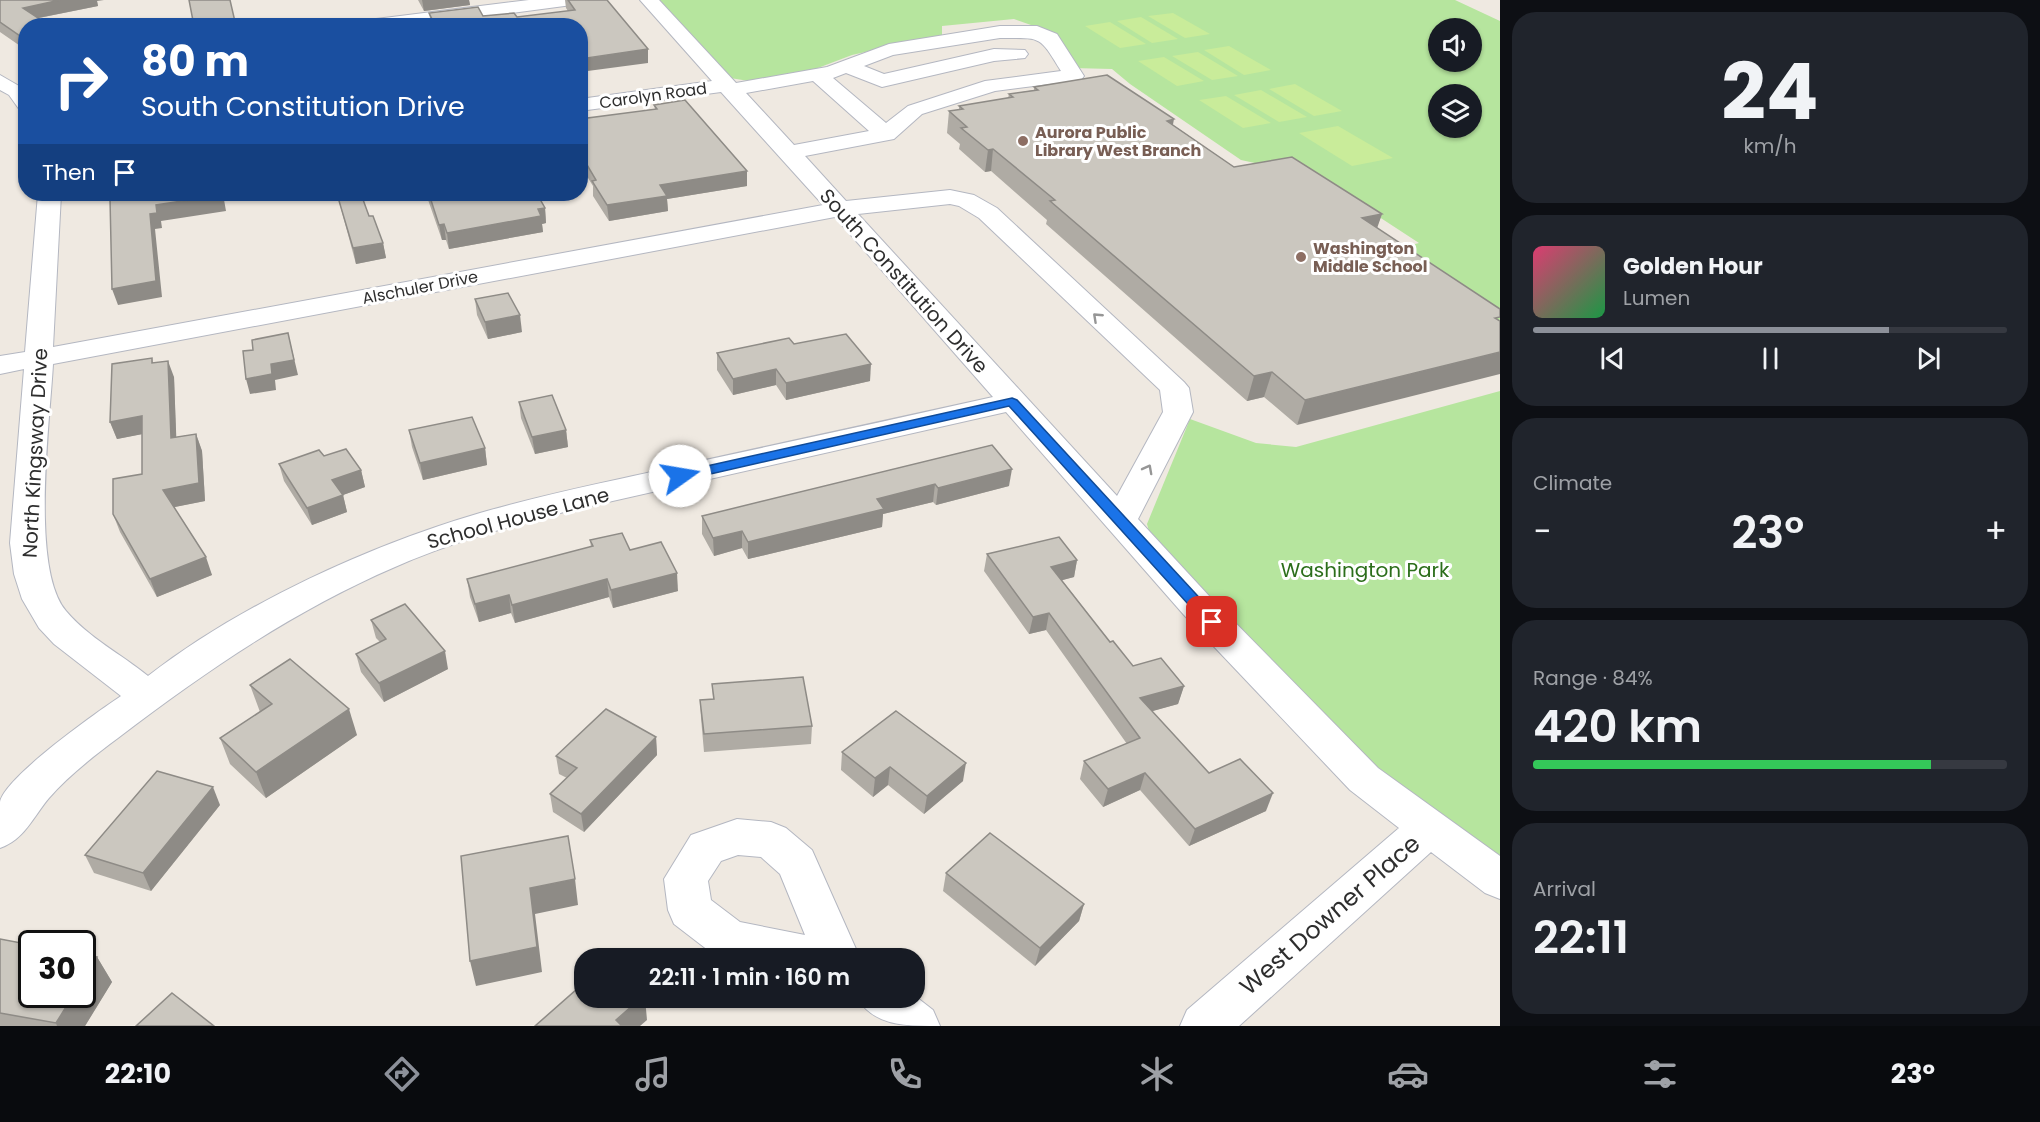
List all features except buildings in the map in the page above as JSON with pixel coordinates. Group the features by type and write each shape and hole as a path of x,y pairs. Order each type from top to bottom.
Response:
{"street":[{"path":"431,18 572,0"},
{"name":"South Constitution Drive","path":"649,0 922,298 1012,402 1197,606 1364,779 1428,829 1500,880"},
{"name":"Carolyn Road","path":"588,104 818,74 889,50 1000,32 1037,32 1050,38 1074,76 992,85 915,110 886,134"},
{"path":"846,66 882,81 994,55 1059,52"},
{"path":"818,74 886,134"},
{"path":"788,153 886,134"},
{"name":"Alschuler Drive","path":"0,365 840,209 950,196 974,204 1174,388 1178,412 1120,521"},
{"name":"North Kingsway Drive","path":"49,201 27,543 32,581 51,618 69,639 128,679 148,697"},
{"name":"School House Lane","path":"0,831 36,785 103,728 182,670 289,604 343,576 428,541 490,521 564,502 1012,402"},
{"name":"West Downer Place","path":"1204,1026 1428,829"},
{"path":"767,948 729,940 690,910 686,879 706,848 737,837 771,840 796,863 833,948"},
{"path":"894,1008 916,1026"}],"green space":[{"path":"659,0 1455,0 1500,21 1500,321 1392,250 1419,243 1318,177 1241,160 1130,84 1112,69 1072,68 1048,31 1014,19 942,26 942,35 852,55 810,71 749,81 730,78"},
{"path":"1173,13 1210,34 1185,38 1148,16"},
{"path":"1141,17 1178,39 1152,43 1117,21"},
{"path":"1110,22 1146,44 1120,48 1085,26"},
{"path":"1229,46 1271,70 1244,75 1204,50"},
{"path":"1198,52 1238,76 1212,80 1172,56"},
{"path":"1164,57 1204,81 1177,86 1138,61"},
{"path":"1295,84 1342,111 1314,116 1269,89"},
{"path":"1261,90 1307,117 1279,122 1234,95"},
{"path":"1226,96 1271,123 1243,128 1199,100"},
{"path":"1338,126 1393,158 1352,166 1299,133"},
{"name":"Washington Park","path":"1500,391 1500,865 1399,789 1153,546 1147,524 1190,419 1256,443 1296,447"}],"place":[{"name":"Aurora Public Library West Branch","path":"1023,141"},
{"name":"Washington Middle School","path":"1301,257"}],"route":[{"path":"680,476 1012,402 1212,622"}]}
